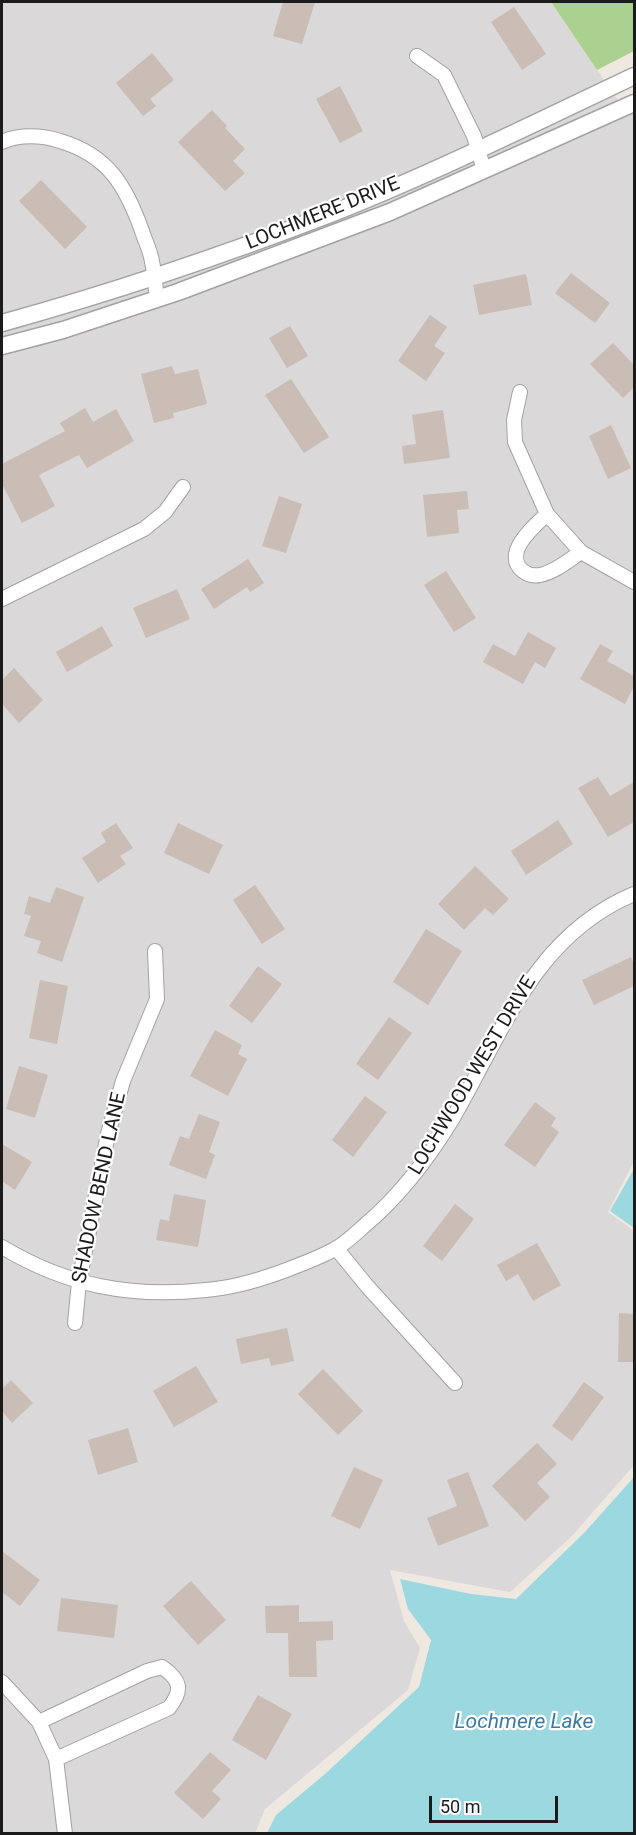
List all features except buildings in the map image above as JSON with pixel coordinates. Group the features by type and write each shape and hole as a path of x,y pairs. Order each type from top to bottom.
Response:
{"street":[{"path":"417,56 444,75 474,136 484,170"},
{"name":"LOCHMERE DRIVE","path":"2,323 153,277 334,212 478,150 634,76"},
{"name":"LOCHMERE DRIVE","path":"2,346 63,330 157,298 390,212 634,103"},
{"path":"2,142 12,137 49,138 75,146 107,167 120,182 131,202 152,261 157,298"},
{"path":"520,392 514,420 515,442 547,514 581,552 634,582"},
{"path":"2,599 144,529 165,512 183,487"},
{"path":"547,514 529,531 517,550 516,560 520,568 532,575 542,574 562,565 581,552"},
{"name":"LOCHWOOD WEST DRIVE","path":"2,1247 39,1267 79,1282 134,1292 190,1292 221,1289 263,1278 336,1248 376,1216 405,1188 418,1171 453,1117 520,995 539,967 576,930 605,909 634,894"},
{"name":"SHADOW BEND LANE","path":"75,1323 79,1282 101,1163 115,1107 134,1053 157,999 155,951"},
{"path":"336,1248 454,1383"},
{"path":"39,1722 147,1671 162,1667 178,1683 177,1698 170,1708 56,1759"},
{"path":"2,1683 39,1722 56,1759 65,1833"}],"shaded area":[{"path":"2,2 551,2 627,114 634,112 634,1161 608,1212 634,1231 634,1465 572,1536 510,1592 390,1570 404,1621 420,1648 408,1690 265,1809 255,1833 2,1834"}],"green space":[{"path":"551,2 634,2 634,51 597,70"}],"water":[{"path":"634,1169 634,1228 610,1211"},
{"name":"Lochmere Lake","path":"634,1477 634,1833 267,1833 276,1815 325,1774 419,1687 431,1640 408,1609 400,1579 471,1594 516,1599 585,1532"}]}
